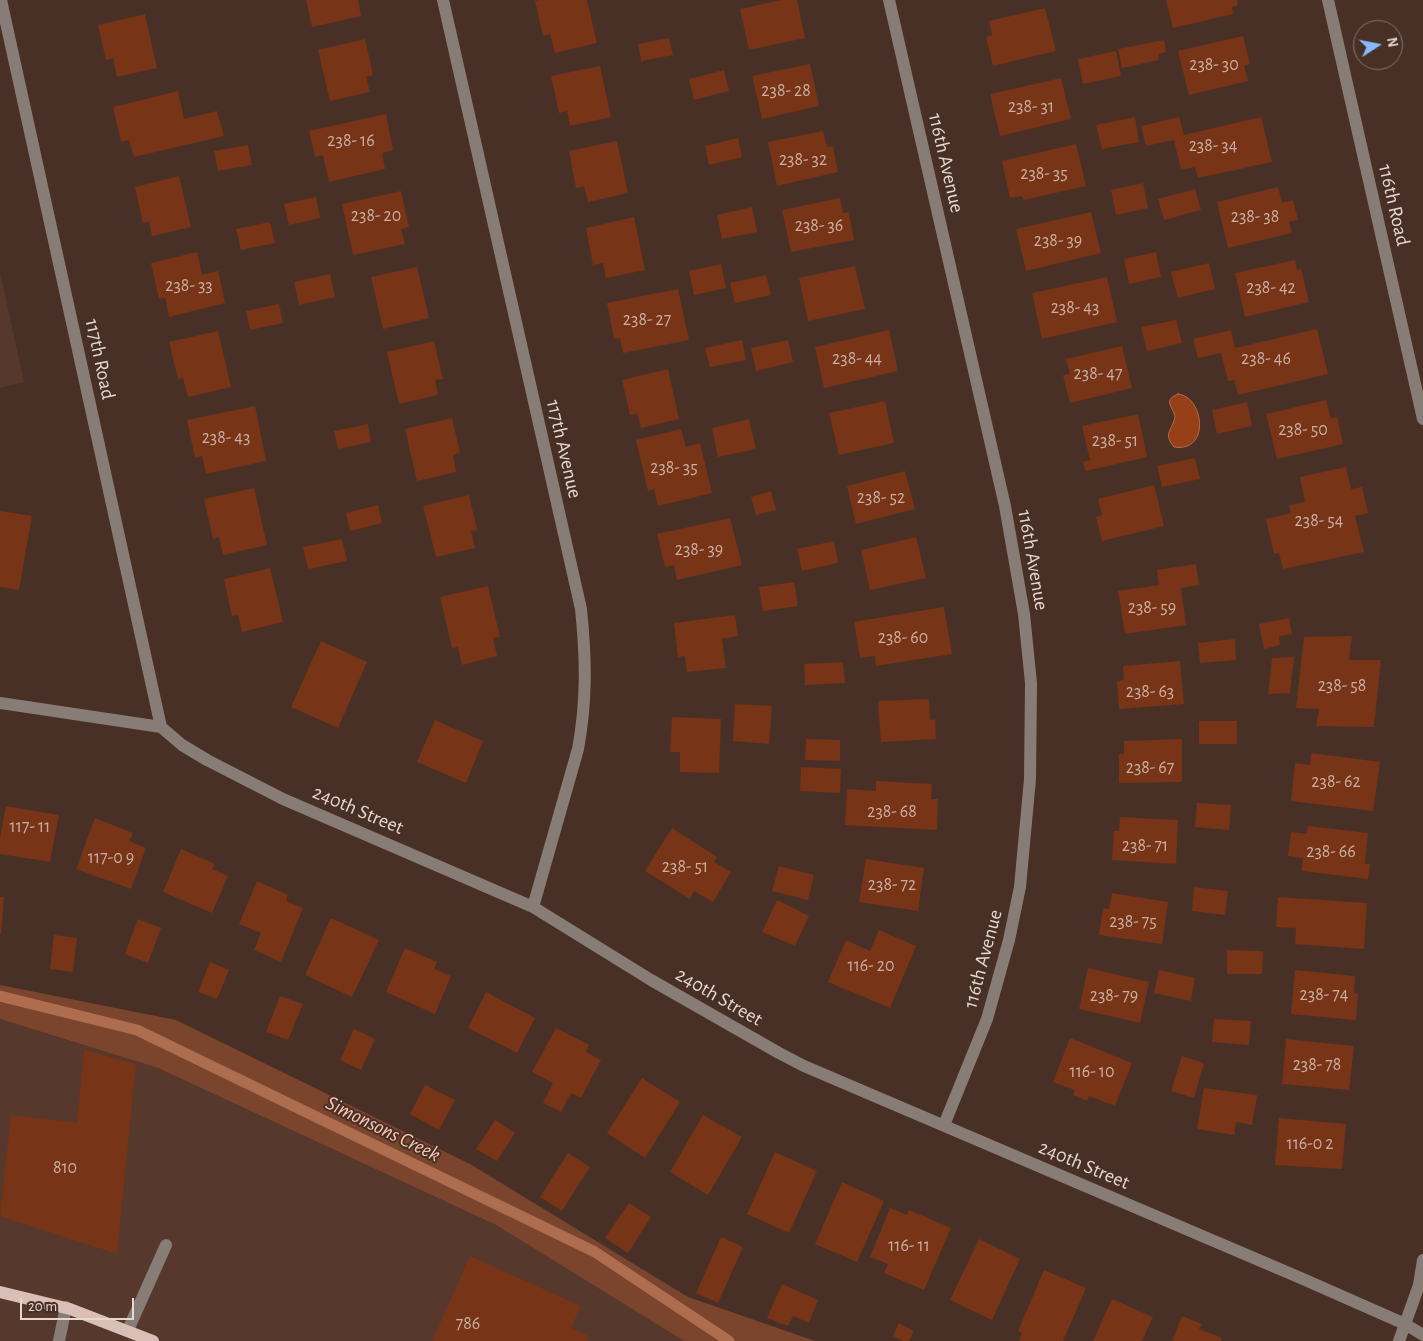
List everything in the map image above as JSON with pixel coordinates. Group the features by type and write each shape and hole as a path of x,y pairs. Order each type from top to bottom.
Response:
{"main road":[{"path":"0,1292 66,1307 153,1341"}],"street":[{"name":"117th Road","path":"1,0 161,727"},
{"name":"117th Avenue","path":"443,0 581,609 585,649 586,687 583,723 578,749 533,907"},
{"name":"116th Avenue","path":"889,0 1006,506 1024,614 1031,683 1030,779 1020,887 1009,940 987,1019 944,1125"},
{"name":"116th Road","path":"1328,0 1423,419"},
{"path":"0,703 161,727"},
{"name":"240th Street","path":"161,727 182,745 207,760 276,795 533,907 651,980 779,1054 1405,1324 1423,1335"},
{"path":"128,1330 166,1245"},
{"path":"1398,1341 1419,1285 1423,1260"},
{"path":"59,1341 66,1307"}],"shaded area":[{"path":"0,272 24,382 0,388"},
{"path":"1178,394 1187,397 1194,404 1200,424 1194,442 1186,447 1174,447 1169,438 1169,432 1175,416 1170,401 1173,396"},
{"path":"0,985 176,1020 470,1164 688,1297 815,1341 684,1341 496,1225 158,1068 0,1019"},
{"path":"0,1019 158,1068 496,1225 684,1341 0,1341"}],"building":[{"path":"306,0 358,0 361,16 312,27"},
{"path":"587,0 597,43 555,53 550,34 543,36 535,1"},
{"path":"781,0 797,0 805,38 749,50 740,9"},
{"path":"1166,0 1237,0 1238,5 1232,7 1233,14 1173,28"},
{"path":"1045,8 1056,51 993,66 986,37 992,35 989,21"},
{"path":"145,14 157,68 117,77 113,58 106,60 98,25"},
{"path":"1243,36 1250,64 1244,66 1248,81 1189,95 1178,51"},
{"path":"669,38 673,55 641,61 638,44"},
{"path":"365,39 373,75 366,77 370,92 330,101 318,50"},
{"path":"1164,40 1166,52 1158,54 1159,60 1122,68 1118,49"},
{"path":"1116,51 1121,76 1083,84 1078,59"},
{"path":"810,64 819,106 762,119 752,76"},
{"path":"600,66 611,117 570,126 567,111 559,113 551,76"},
{"path":"724,70 729,91 694,100 689,79"},
{"path":"1061,78 1071,119 1000,136 990,94"},
{"path":"178,91 184,119 217,111 224,136 134,157 129,140 121,142 113,107"},
{"path":"386,114 393,150 382,153 385,169 329,182 323,155 315,157 309,131"},
{"path":"1135,117 1139,142 1102,149 1096,125"},
{"path":"1179,117 1184,135 1261,117 1272,162 1198,178 1195,167 1181,170 1174,140 1146,146 1141,126"},
{"path":"823,131 827,147 833,146 838,172 777,186 768,142"},
{"path":"738,138 742,157 709,165 705,146"},
{"path":"617,141 628,193 588,202 584,186 576,188 569,151"},
{"path":"1076,144 1086,186 1024,200 1022,196 1010,198 1002,161"},
{"path":"248,145 252,165 218,171 214,151"},
{"path":"179,176 191,227 152,236 149,221 143,223 135,187"},
{"path":"1143,183 1148,208 1116,215 1111,190"},
{"path":"1278,187 1282,203 1293,200 1298,220 1289,222 1292,233 1228,248 1217,202"},
{"path":"1195,189 1201,210 1164,220 1158,199"},
{"path":"401,191 409,227 401,229 405,244 353,255 342,204"},
{"path":"316,197 320,218 289,225 284,204"},
{"path":"840,198 843,213 849,212 854,240 791,252 782,210"},
{"path":"752,207 757,232 722,239 717,215"},
{"path":"1091,212 1101,253 1026,271 1016,229"},
{"path":"634,217 645,270 606,278 603,263 593,265 586,228"},
{"path":"270,222 275,243 241,250 236,229"},
{"path":"197,252 202,275 218,271 225,303 169,317 165,298 159,299 151,263"},
{"path":"1156,252 1161,277 1129,284 1124,259"},
{"path":"1295,260 1297,270 1301,269 1309,302 1245,317 1235,273"},
{"path":"1209,263 1215,289 1178,298 1171,272"},
{"path":"721,264 726,288 694,295 689,271"},
{"path":"855,266 865,309 808,321 799,278"},
{"path":"417,267 429,318 383,329 371,277"},
{"path":"330,274 335,297 299,305 294,282"},
{"path":"766,275 771,295 735,303 730,283"},
{"path":"1107,277 1117,322 1042,339 1032,293"},
{"path":"678,289 689,340 623,353 620,338 614,339 607,303"},
{"path":"279,304 283,323 250,330 246,311"},
{"path":"1176,320 1182,343 1147,351 1141,327"},
{"path":"1317,329 1328,374 1238,395 1234,380 1228,381 1221,353 1198,358 1193,339 1231,330 1235,348"},
{"path":"889,330 898,371 824,388 815,347"},
{"path":"218,331 231,387 188,397 183,378 178,379 169,342"},
{"path":"742,340 746,360 710,367 705,348"},
{"path":"788,340 793,362 756,371 751,348"},
{"path":"434,341 443,379 435,380 438,395 399,404 387,352"},
{"path":"1122,346 1132,388 1070,403 1063,375 1070,374 1066,359"},
{"path":"668,369 679,419 641,428 637,413 630,415 622,380"},
{"path":"1326,400 1331,419 1337,417 1343,444 1277,459 1266,414"},
{"path":"885,401 894,443 839,455 829,413"},
{"path":"1247,402 1252,426 1217,434 1212,410"},
{"path":"255,406 266,461 206,474 202,456 195,458 187,420"},
{"path":"1138,414 1147,457 1086,471 1083,462 1090,460 1082,426"},
{"path":"452,418 460,453 453,455 456,472 417,481 405,429"},
{"path":"749,419 756,449 718,457 712,428"},
{"path":"368,424 371,442 338,449 334,431"},
{"path":"681,429 686,447 700,443 712,493 658,506 654,489 648,491 636,440"},
{"path":"1195,458 1200,479 1162,487 1157,466"},
{"path":"1346,467 1351,489 1362,487 1368,513 1355,516 1364,552 1283,569 1279,553 1274,554 1266,519 1291,513 1289,505 1305,502 1300,477"},
{"path":"905,471 915,509 856,524 847,486"},
{"path":"1154,485 1164,526 1102,541 1096,517 1102,515 1098,499"},
{"path":"254,488 267,545 223,555 219,537 213,539 204,499"},
{"path":"771,491 776,510 756,515 751,497"},
{"path":"469,495 477,530 471,531 475,548 436,557 423,506"},
{"path":"378,505 382,523 350,531 346,513"},
{"path":"0,511 32,516 19,590 0,587"},
{"path":"730,518 742,565 677,580 674,565 665,567 657,534"},
{"path":"916,537 926,578 870,590 861,550"},
{"path":"342,539 347,561 308,569 303,547"},
{"path":"834,541 838,563 802,571 797,549"},
{"path":"1196,564 1199,585 1181,588 1186,625 1125,634 1118,591 1159,585 1157,570"},
{"path":"270,568 283,622 242,632 238,615 232,616 224,579"},
{"path":"794,582 798,606 763,611 759,587"},
{"path":"488,586 500,637 493,638 497,656 462,665 458,647 452,648 440,597"},
{"path":"944,607 952,654 876,666 875,656 860,658 854,622"},
{"path":"735,615 738,636 722,639 726,668 687,672 685,656 678,657 674,623"},
{"path":"1289,618 1292,634 1279,636 1280,645 1264,649 1259,624"},
{"path":"1352,636 1349,660 1381,660 1374,727 1316,726 1319,709 1296,708 1304,637"},
{"path":"1235,639 1236,660 1200,663 1198,643"},
{"path":"321,641 367,662 338,728 291,707"},
{"path":"1294,657 1290,693 1268,694 1272,658"},
{"path":"1180,661 1184,704 1119,709 1117,681 1124,680 1123,666"},
{"path":"843,662 845,683 805,685 804,664"},
{"path":"929,699 930,720 935,719 936,739 881,742 878,701"},
{"path":"735,704 772,706 769,744 733,741"},
{"path":"672,717 721,719 719,773 680,772 680,752 670,752"},
{"path":"435,720 483,741 466,783 417,762"},
{"path":"1199,721 1237,721 1237,744 1199,744"},
{"path":"806,739 840,740 840,761 805,760"},
{"path":"1182,739 1182,782 1119,783 1119,754 1124,754 1124,741"},
{"path":"1311,753 1380,762 1373,811 1291,801 1295,763 1310,765"},
{"path":"801,767 841,769 840,793 800,791"},
{"path":"876,781 932,784 931,799 938,799 937,830 845,825 847,789 876,791"},
{"path":"1197,803 1231,805 1229,830 1195,827"},
{"path":"6,806 59,815 50,862 0,854 0,838"},
{"path":"1120,817 1178,820 1176,864 1112,860 1114,831 1119,831"},
{"path":"95,818 133,833 129,841 146,848 131,889 76,869"},
{"path":"1308,826 1368,833 1365,864 1370,864 1368,879 1302,871 1303,858 1288,856 1291,832 1307,834"},
{"path":"672,828 717,857 714,862 731,872 713,902 694,891 690,899 645,871"},
{"path":"181,849 215,864 212,869 228,876 212,913 163,892"},
{"path":"866,859 924,868 918,911 859,902"},
{"path":"779,866 814,875 808,900 772,891"},
{"path":"257,881 288,895 286,901 303,908 281,962 254,950 261,933 239,924"},
{"path":"1194,887 1228,891 1225,915 1192,911"},
{"path":"1112,893 1168,902 1162,944 1099,935 1103,908 1109,909"},
{"path":"0,897 4,897 1,934 0,934"},
{"path":"1278,897 1367,903 1364,949 1295,944 1296,928 1276,927"},
{"path":"777,900 809,916 795,946 762,932"},
{"path":"331,918 379,940 352,997 305,975"},
{"path":"138,919 161,928 148,963 125,954"},
{"path":"879,930 916,946 890,1008 828,982 846,940 870,951"},
{"path":"54,935 77,938 73,972 50,969"},
{"path":"405,948 437,962 434,969 451,976 435,1014 386,992"},
{"path":"1227,950 1263,951 1262,974 1227,974"},
{"path":"210,962 229,970 217,999 198,992"},
{"path":"1088,968 1149,982 1140,1023 1079,1009"},
{"path":"1159,970 1195,978 1191,1001 1154,993"},
{"path":"1295,970 1355,976 1354,993 1358,994 1356,1020 1291,1014"},
{"path":"486,992 535,1018 517,1053 468,1028"},
{"path":"280,996 303,1004 288,1040 266,1032"},
{"path":"1214,1019 1251,1021 1249,1045 1212,1042"},
{"path":"556,1028 589,1045 586,1052 601,1060 581,1098 571,1093 561,1112 543,1103 553,1083 532,1072"},
{"path":"354,1029 375,1039 361,1070 340,1060"},
{"path":"1070,1038 1132,1063 1115,1106 1089,1096 1087,1101 1073,1095 1075,1090 1053,1082"},
{"path":"1286,1039 1354,1046 1349,1090 1282,1084"},
{"path":"84,1050 136,1064 117,1254 0,1216 11,1115 77,1123"},
{"path":"1182,1056 1204,1063 1194,1098 1171,1091"},
{"path":"642,1078 680,1102 645,1158 607,1133"},
{"path":"425,1085 455,1100 439,1130 410,1114"},
{"path":"1204,1088 1257,1095 1252,1125 1236,1122 1234,1135 1197,1129"},
{"path":"703,1115 742,1137 708,1195 670,1172"},
{"path":"1279,1118 1346,1124 1342,1169 1275,1165"},
{"path":"495,1120 515,1133 497,1161 476,1149"},
{"path":"775,1152 817,1171 789,1233 747,1214"},
{"path":"568,1153 590,1167 562,1211 540,1197"},
{"path":"842,1182 884,1201 857,1262 815,1244"},
{"path":"629,1203 651,1217 628,1253 605,1238"},
{"path":"890,1208 907,1215 909,1210 951,1228 924,1290 884,1273 888,1264 870,1257"},
{"path":"721,1237 743,1247 718,1303 696,1293"},
{"path":"979,1239 1020,1259 992,1320 950,1300"},
{"path":"470,1256 581,1306 571,1328 589,1336 586,1341 432,1341"},
{"path":"1044,1270 1086,1288 1063,1341 1019,1341 1022,1333 1018,1331"},
{"path":"782,1284 818,1300 809,1323 793,1316 788,1326 767,1318"},
{"path":"1112,1299 1153,1317 1142,1341 1093,1341"},
{"path":"1182,1316 1202,1324 1199,1329 1222,1338 1221,1341 1172,1341"},
{"path":"899,1323 914,1331 909,1341 903,1341 893,1336"}],"waterway":[{"name":"Simonsons Creek","path":"0,996 137,1030 595,1252 729,1341"}]}
